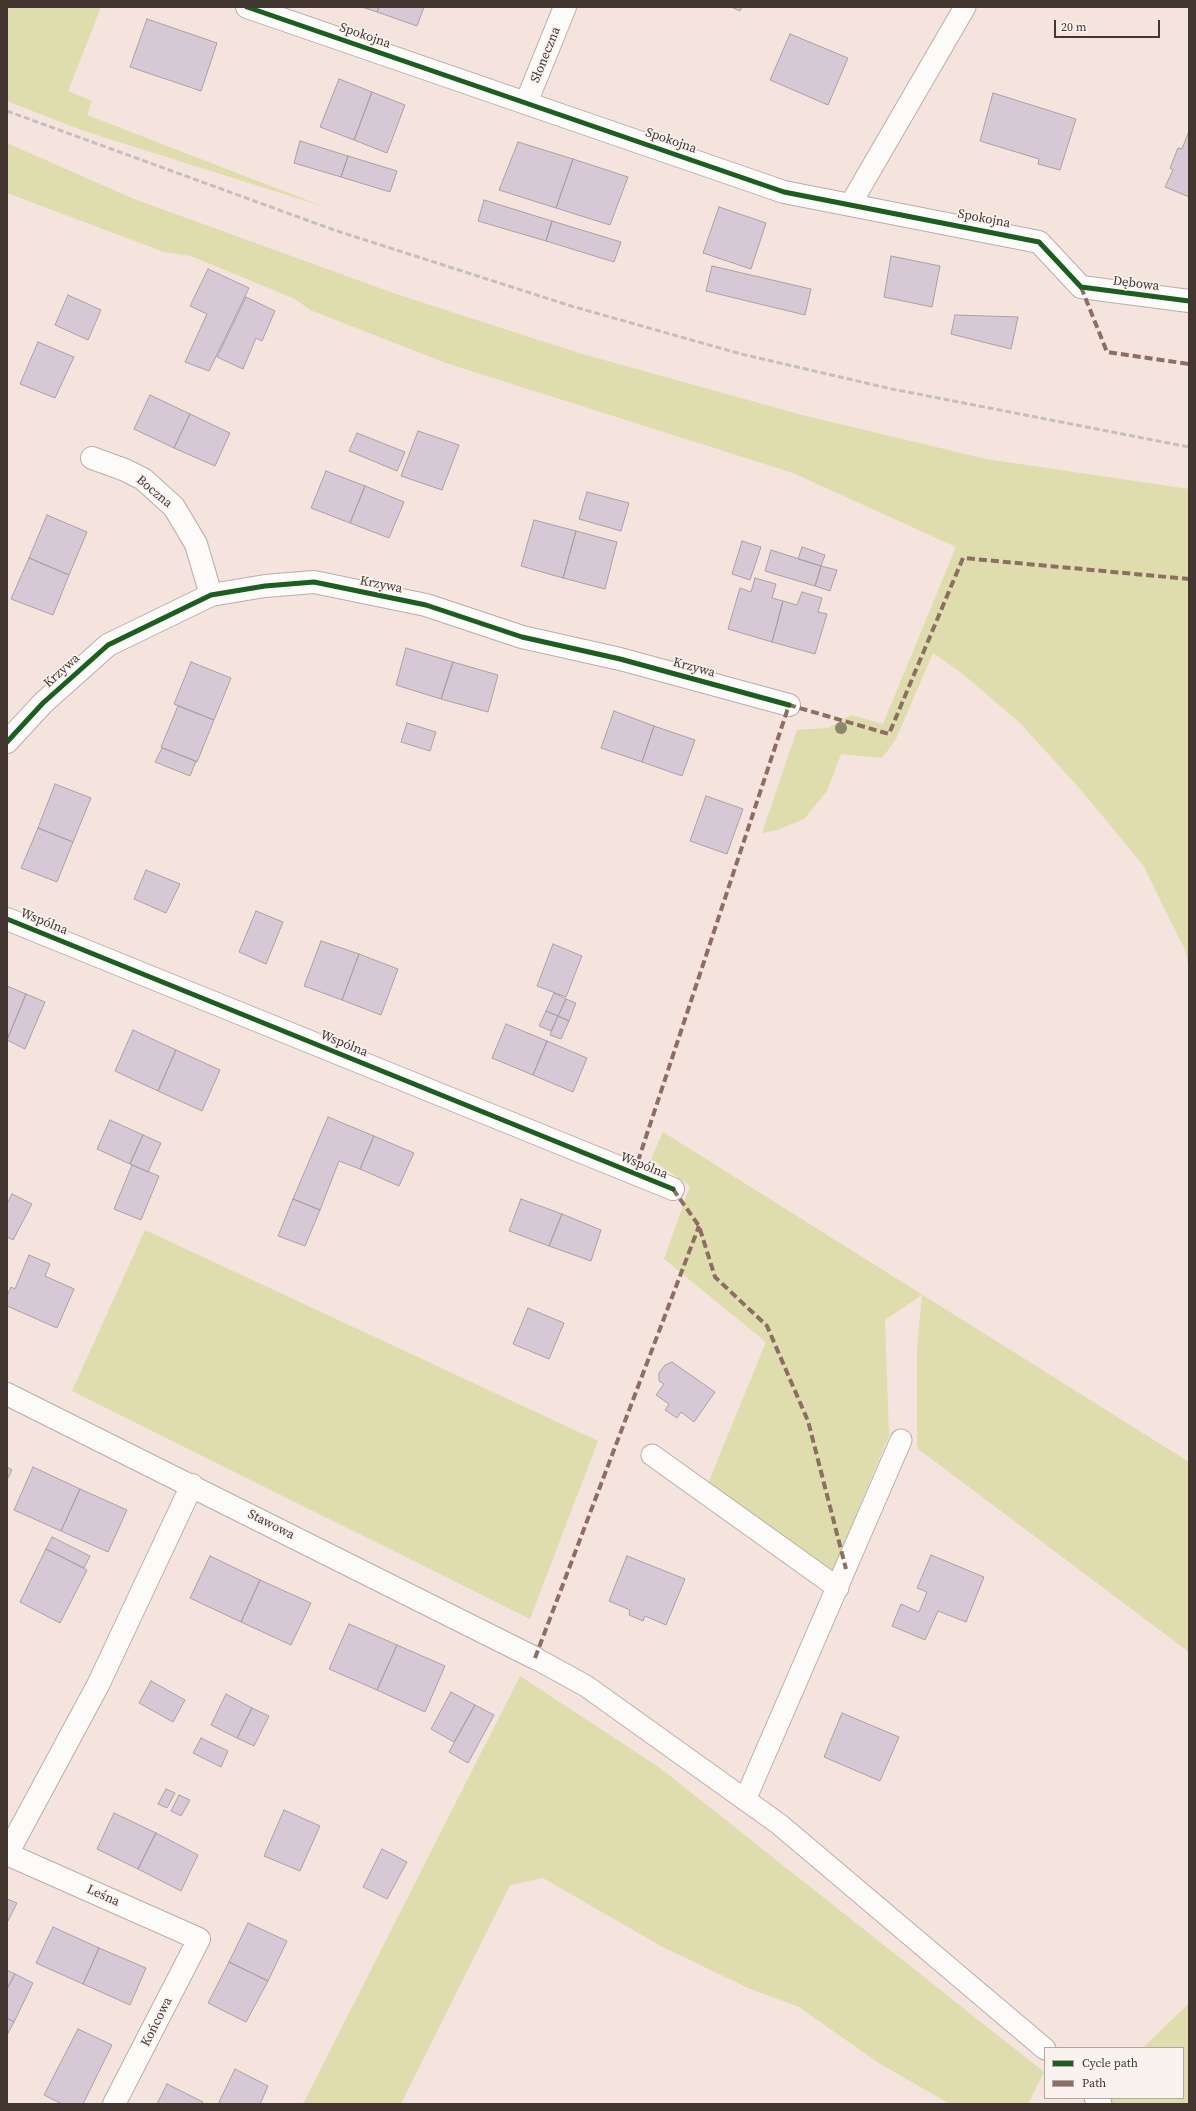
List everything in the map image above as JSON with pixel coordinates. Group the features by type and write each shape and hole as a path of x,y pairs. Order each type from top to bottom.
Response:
{"street":[{"name":"Spokojna","path":"247,7 784,192 1039,242 1081,288"},
{"name":"Słoneczna","path":"526,103 565,7"},
{"name":"Dębowa","path":"1081,288 1189,302"},
{"name":"Boczna","path":"92,458 125,470 142,479 174,507 196,544 211,595"},
{"name":"Krzywa","path":"7,742 43,703 108,645 211,595 266,586 314,582 426,605 522,637 620,659 789,705"},
{"name":"Wspólna","path":"7,919 673,1189"},
{"name":"Stawowa","path":"7,1394 192,1485 535,1658"},
{"path":"7,1854 98,1685 192,1485"},
{"name":"Leśna","path":"7,1854 199,1939"},
{"name":"Końcowa","path":"114,2104 199,1939"}],"lane":[{"path":"850,204 965,7"},
{"path":"745,1800 901,1440"},
{"path":"652,1455 838,1588"},
{"path":"535,1658 586,1686 779,1824 1044,2048"}],"shaded area":[{"path":"7,7 101,7 68,91 92,101 87,115 325,207 81,130 7,101"},
{"path":"7,143 134,199 396,294 579,353 802,415 986,459 1189,489 1189,969 1185,950 1143,865 1081,790 1020,723 963,674 933,653 896,739 882,758 841,754 827,791 804,819 777,830 762,833 797,730 828,728 851,715 883,724 956,547 793,473 446,363 310,310 295,299 191,256 164,252 7,193"},
{"path":"663,1132 1189,1462 1189,1652 917,1448 917,1349 922,1295 885,1320 889,1435 832,1573 707,1486 766,1342 664,1259 690,1186 651,1159"},
{"path":"145,1230 598,1441 530,1619 72,1391"},
{"path":"520,1676 660,1768 1044,2072 1028,2104 950,2104 877,2062 799,2007 748,1988 661,1946 543,1878 510,1885 401,2104 303,2104"},
{"path":"1189,2003 1189,2104 1089,2104 1093,2099 1184,2099 1184,2047 1144,2047"}],"building":[{"path":"362,7 379,7 377,12"},
{"path":"379,7 424,7 417,26 377,12"},
{"path":"731,7 742,7 740,11"},
{"path":"147,19 217,43 201,91 130,67"},
{"path":"790,34 848,58 828,105 770,80"},
{"path":"339,79 372,92 354,140 320,127"},
{"path":"372,92 405,105 387,153 354,140"},
{"path":"993,93 1076,119 1060,170 1038,164 1039,159 980,141"},
{"path":"1189,131 1189,197 1165,187 1173,170 1170,168 1178,148 1182,149"},
{"path":"300,141 348,156 341,177 294,163"},
{"path":"518,142 573,159 556,208 499,190"},
{"path":"348,156 397,171 390,192 341,177"},
{"path":"573,159 628,177 610,225 556,208"},
{"path":"484,200 552,221 546,241 478,221"},
{"path":"719,207 766,223 751,269 703,253"},
{"path":"552,221 621,242 614,262 546,241"},
{"path":"891,256 940,266 932,307 884,297"},
{"path":"712,266 811,289 805,315 706,291"},
{"path":"208,269 249,288 209,371 185,362 207,314 190,306"},
{"path":"68,295 101,310 88,340 55,325"},
{"path":"246,297 275,311 262,341 256,338 243,369 217,357"},
{"path":"955,315 1018,317 1011,349 951,334"},
{"path":"38,342 74,357 55,398 20,384"},
{"path":"150,395 190,414 174,448 134,429"},
{"path":"190,414 230,433 215,466 174,448"},
{"path":"418,431 459,445 442,490 401,476"},
{"path":"357,433 405,452 397,471 349,451"},
{"path":"326,471 365,486 350,523 311,508"},
{"path":"365,486 404,502 389,538 350,523"},
{"path":"587,492 629,503 621,531 579,519"},
{"path":"47,515 87,532 69,575 29,558"},
{"path":"534,520 576,531 563,578 521,566"},
{"path":"576,531 617,542 605,589 563,578"},
{"path":"742,541 761,547 750,580 732,574"},
{"path":"802,547 825,555 821,566 798,559"},
{"path":"771,550 821,566 815,586 765,571"},
{"path":"29,558 69,575 53,615 11,599"},
{"path":"821,566 837,570 830,591 815,586"},
{"path":"755,578 776,584 772,598 783,601 772,642 728,629 740,588 751,592"},
{"path":"802,592 822,598 818,612 827,614 815,654 772,642 783,601 797,605"},
{"path":"406,648 453,662 441,699 396,685"},
{"path":"191,662 231,678 214,720 174,704"},
{"path":"453,662 498,675 488,712 441,699"},
{"path":"178,706 214,720 197,762 161,747"},
{"path":"614,711 654,726 642,762 601,748"},
{"path":"407,723 436,732 430,751 401,742"},
{"path":"654,726 695,740 682,776 642,762"},
{"path":"162,748 196,761 190,776 155,762"},
{"path":"55,784 91,798 73,842 38,828"},
{"path":"706,796 743,809 727,854 690,841"},
{"path":"38,828 73,842 57,882 21,868"},
{"path":"146,870 180,884 166,913 134,899"},
{"path":"256,911 283,922 266,964 239,952"},
{"path":"321,941 359,954 342,1000 304,986"},
{"path":"553,944 582,956 566,997 537,986"},
{"path":"359,954 398,969 381,1015 342,1000"},
{"path":"7,986 26,994 7,1040"},
{"path":"554,993 566,999 558,1016 546,1011"},
{"path":"26,994 45,1002 25,1049 7,1040"},
{"path":"566,999 576,1003 569,1021 558,1016"},
{"path":"546,1011 558,1016 551,1031 539,1026"},
{"path":"558,1016 569,1021 561,1039 550,1035"},
{"path":"506,1024 547,1041 533,1075 492,1058"},
{"path":"133,1030 176,1050 158,1091 115,1071"},
{"path":"547,1041 587,1058 573,1092 533,1075"},
{"path":"176,1050 220,1070 202,1111 158,1091"},
{"path":"328,1117 374,1136 360,1169 339,1161 320,1210 293,1199"},
{"path":"110,1120 143,1135 130,1164 97,1149"},
{"path":"143,1135 161,1143 148,1172 130,1164"},
{"path":"374,1136 414,1153 399,1186 360,1169"},
{"path":"132,1165 159,1176 141,1220 114,1209"},
{"path":"12,1194 32,1204 13,1240 7,1237 7,1204"},
{"path":"293,1199 320,1210 305,1246 278,1236"},
{"path":"521,1199 562,1214 549,1246 509,1231"},
{"path":"562,1214 601,1230 591,1261 549,1246"},
{"path":"29,1255 50,1264 45,1276 74,1289 57,1328 7,1306 7,1296 11,1287 15,1289"},
{"path":"528,1308 564,1323 549,1359 513,1344"},
{"path":"672,1362 715,1392 694,1422 681,1412 677,1418 665,1410 669,1404 656,1395 664,1384 659,1381 659,1373 665,1365"},
{"path":"7,1467 12,1470 7,1480"},
{"path":"33,1467 80,1489 61,1531 14,1510"},
{"path":"80,1489 127,1510 108,1552 61,1531"},
{"path":"52,1537 90,1556 84,1568 46,1549"},
{"path":"46,1549 87,1570 60,1623 20,1602"},
{"path":"931,1555 984,1577 966,1622 938,1611 925,1640 892,1626 901,1604 919,1612 927,1592 917,1588"},
{"path":"210,1556 260,1580 241,1622 190,1598"},
{"path":"627,1556 685,1579 666,1625 645,1616 643,1621 629,1615 630,1610 609,1601"},
{"path":"260,1580 311,1603 291,1645 241,1622"},
{"path":"349,1624 397,1645 377,1690 329,1669"},
{"path":"397,1645 445,1666 425,1712 377,1690"},
{"path":"151,1681 185,1700 173,1722 139,1703"},
{"path":"451,1692 475,1705 454,1742 431,1729"},
{"path":"226,1694 252,1708 237,1738 211,1725"},
{"path":"475,1705 494,1715 468,1763 449,1752"},
{"path":"252,1708 269,1716 254,1746 237,1738"},
{"path":"842,1713 899,1737 880,1781 824,1757"},
{"path":"201,1738 228,1751 221,1767 193,1753"},
{"path":"166,1789 175,1793 167,1808 158,1804"},
{"path":"179,1795 190,1800 181,1816 171,1811"},
{"path":"284,1810 320,1826 300,1871 264,1856"},
{"path":"114,1813 156,1833 138,1869 97,1849"},
{"path":"156,1833 198,1855 181,1891 138,1869"},
{"path":"382,1849 407,1862 387,1899 363,1887"},
{"path":"7,1899 17,1903 7,1923"},
{"path":"248,1923 287,1941 268,1981 229,1962"},
{"path":"53,1927 99,1948 83,1984 36,1963"},
{"path":"99,1948 146,1968 130,2005 83,1984"},
{"path":"229,1962 268,1981 246,2022 208,2003"},
{"path":"7,1970 15,1974 7,1989"},
{"path":"15,1974 33,1983 14,2022 7,2018 7,1989"},
{"path":"7,2018 14,2022 7,2035"},
{"path":"78,2029 112,2045 83,2104 62,2104 44,2095"},
{"path":"235,2069 268,2086 260,2104 222,2104 219,2102"},
{"path":"167,2084 203,2102 202,2104 157,2104"}],"railway":[{"path":"7,111 334,230 571,306 741,354 892,389 1189,447"}],"marked path":[{"path":"1081,287 1107,352 1189,364"},
{"path":"634,1173 789,705 889,734 963,558 1189,579"},
{"path":"673,1189 699,1226 715,1277 767,1326 808,1421 846,1569"},
{"path":"535,1658 699,1226"}],"cycle path":[{"path":"247,7 784,192 1039,242 1081,287 1189,301"},
{"path":"7,742 43,703 108,645 211,595 265,586 314,582 426,605 522,637 620,659 789,705"},
{"path":"7,919 673,1189"}]}
